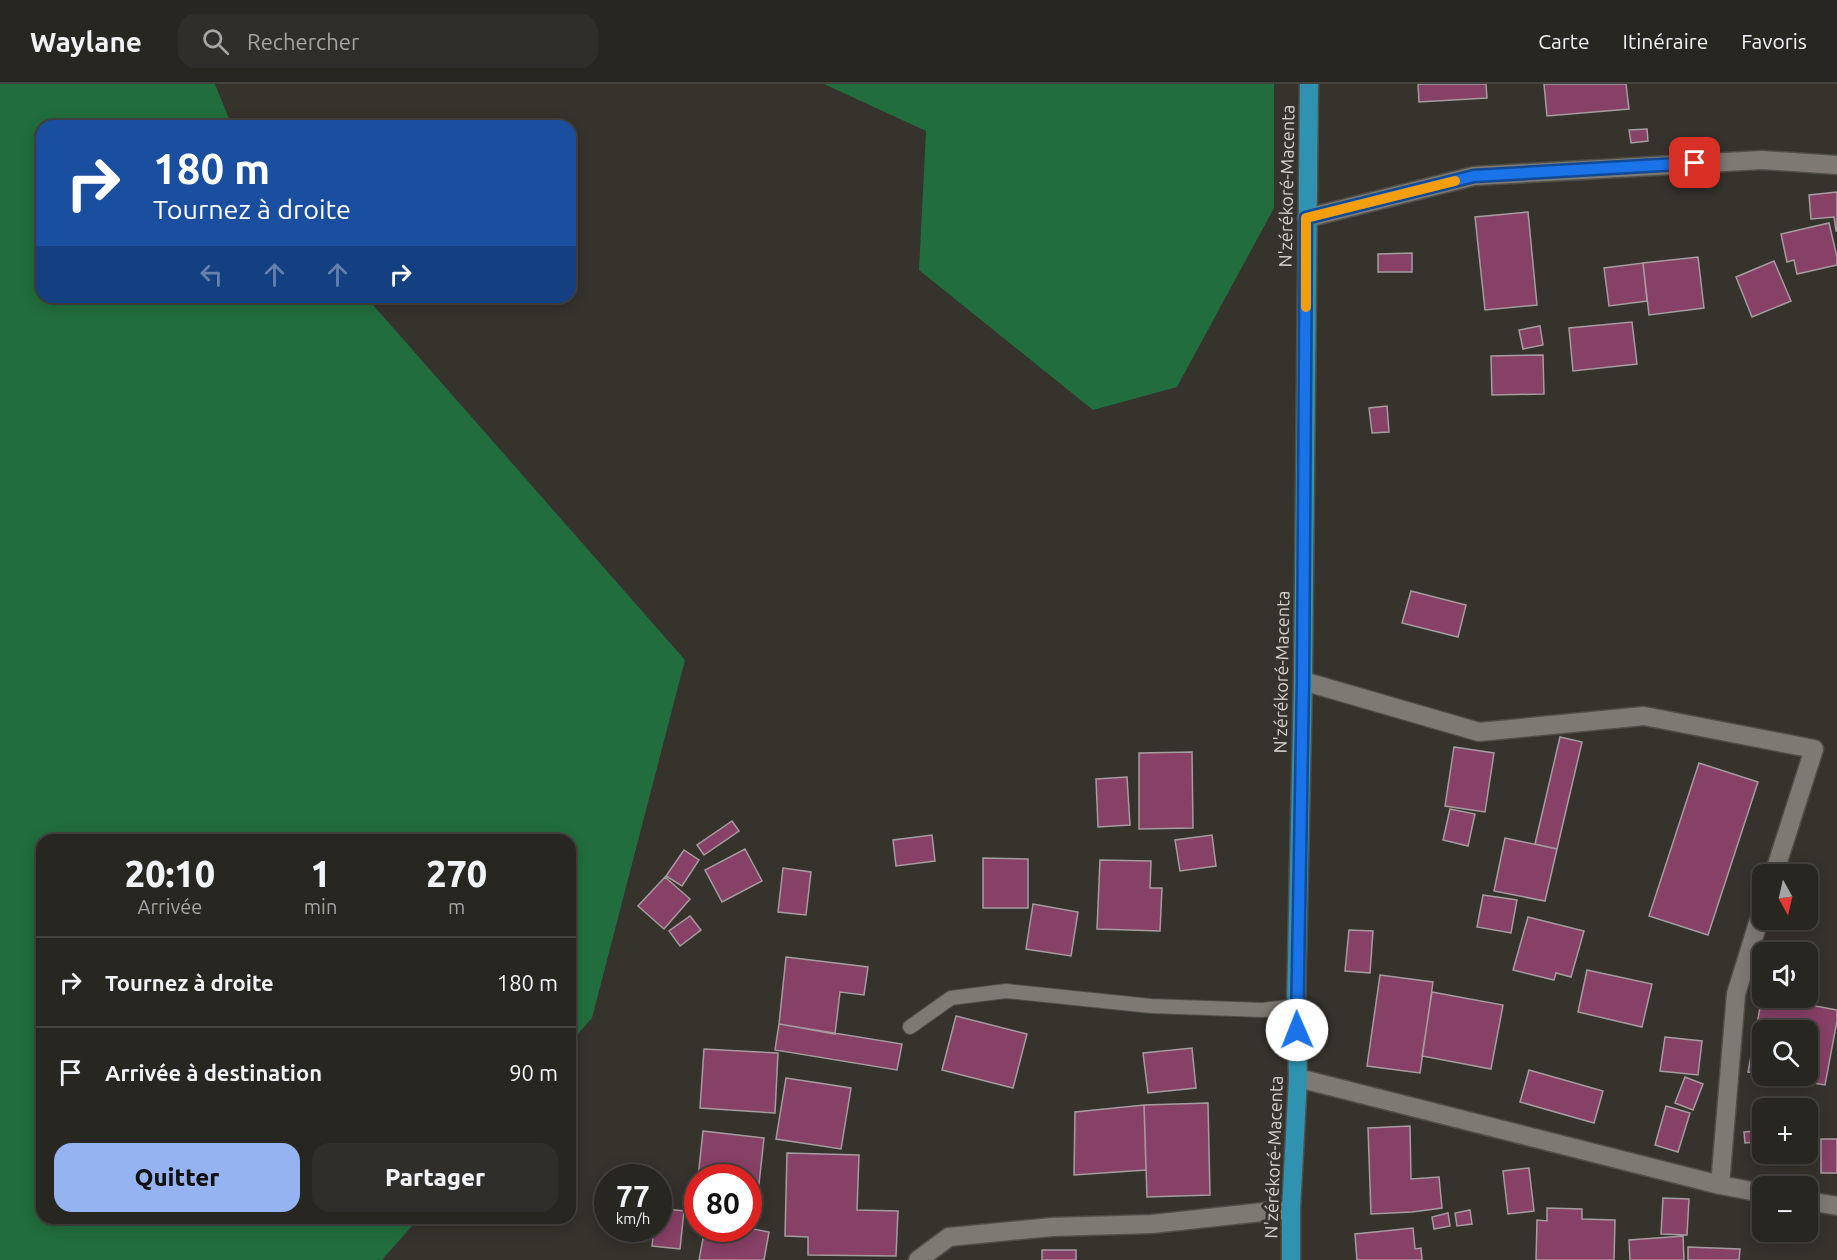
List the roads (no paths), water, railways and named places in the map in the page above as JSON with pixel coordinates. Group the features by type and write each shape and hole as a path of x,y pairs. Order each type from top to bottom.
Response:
{"highway":[{"name":"N'zérékoré-Macenta","path":"1291,1260 1291,1209 1298,1078 1296,1006 1303,681 1309,84"}],"street":[{"path":"1306,218 1474,176 1762,160 1837,165"},
{"path":"1303,681 1479,732 1644,716 1814,749 1777,864"},
{"path":"1720,1185 1736,994 1756,930"},
{"path":"1298,1078 1720,1185 1752,1190"},
{"path":"1818,1203 1837,1206"},
{"path":"918,1260 949,1237 1052,1227 1152,1224 1291,1209"}],"lane":[{"path":"910,1027 951,998 1006,991 1150,1006 1263,1010 1296,1006"}]}
